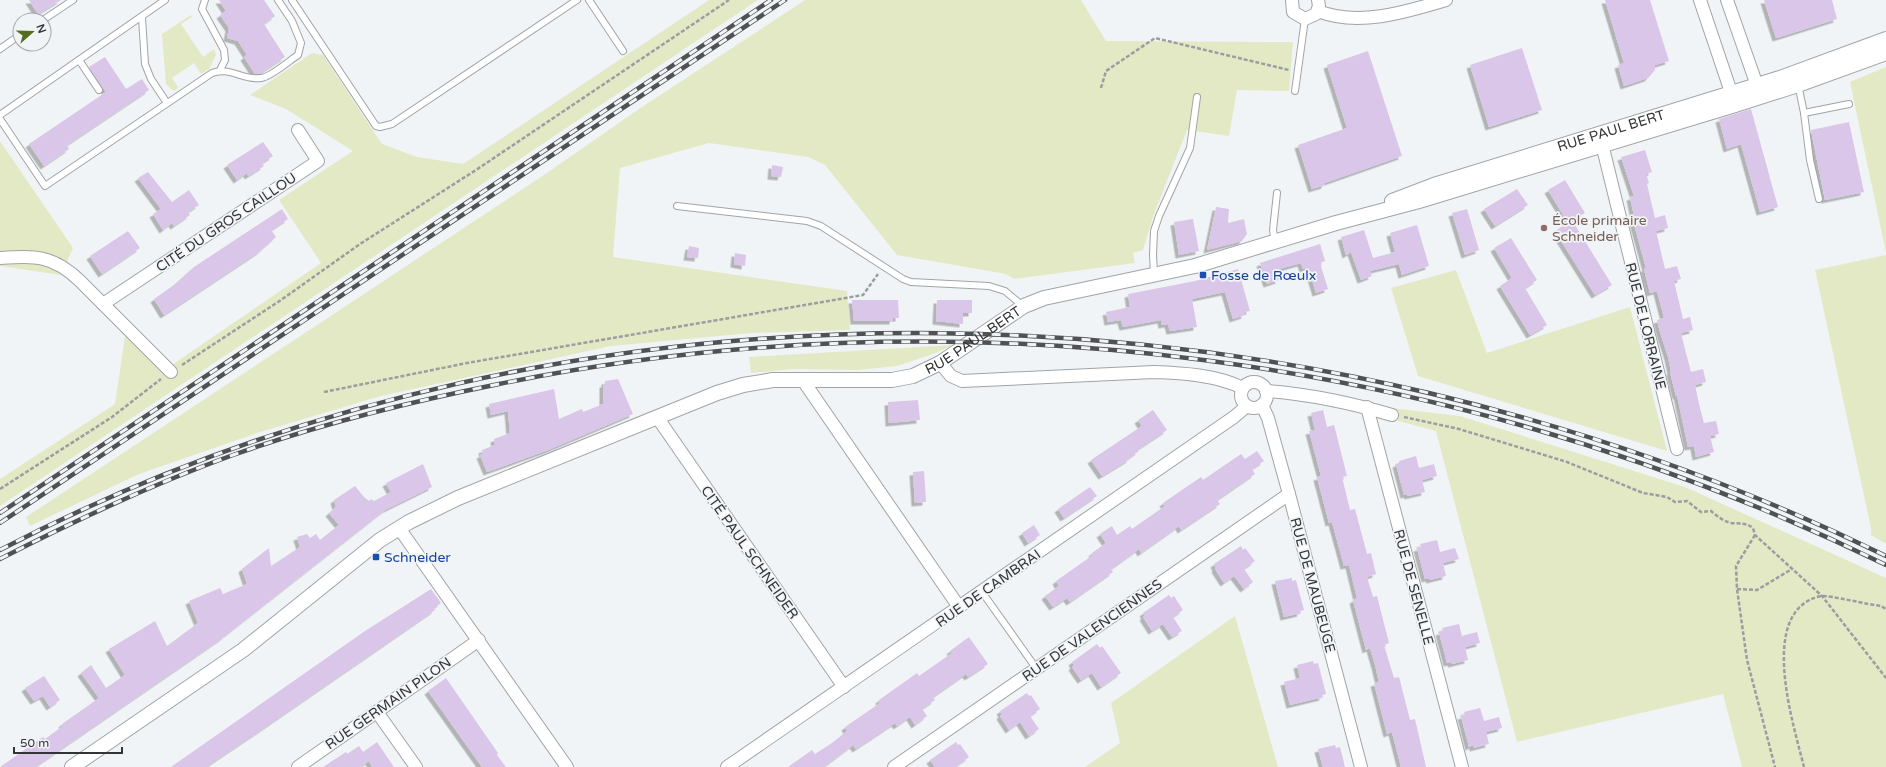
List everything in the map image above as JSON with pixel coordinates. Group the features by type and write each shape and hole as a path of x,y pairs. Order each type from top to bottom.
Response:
{"street":[{"path":"1292,0 1296,16 1304,19 1312,17 1318,5 1336,17 1355,18 1403,11 1446,0"},
{"path":"1700,0 1733,99"},
{"path":"1727,0 1758,91"},
{"name":"RUE PAUL BERT","path":"1796,79 1886,40"},
{"name":"RUE PAUL BERT","path":"72,767 243,650 368,550 399,528 458,498 657,417 743,385 773,380 892,380 912,376 940,363 1024,306 1054,295 1195,266 1336,223 1424,200 1601,139 1886,53"},
{"name":"CITÉ DU GROS CAILLOU","path":"103,304 318,161 298,130"},
{"name":"RUE DE LORRAINE","path":"1601,139 1677,449"},
{"path":"0,258 36,258 57,263 72,273 171,372"},
{"path":"940,363 951,376 962,381 1154,372 1189,374 1223,380 1243,388"},
{"path":"802,379 960,607"},
{"path":"1255,382 1262,385 1266,390 1266,400 1257,408 1247,406 1241,398 1243,388 1248,383 1255,382"},
{"path":"1266,390 1367,407 1392,415"},
{"name":"RUE DE MAUBEUGE","path":"1262,405 1267,414 1289,494 1361,767"},
{"name":"RUE DE CAMBRAI","path":"726,767 1228,422 1247,406"},
{"name":"RUE DE SENELLE","path":"1367,407 1462,767"},
{"name":"CITÉ PAUL SCHNEIDER","path":"657,417 844,687"},
{"name":"RUE DE VALENCIENNES","path":"894,767 1289,494"},
{"path":"399,528 567,767"},
{"name":"RUE GERMAIN PILON","path":"298,767 479,640"},
{"path":"378,712 416,767"}],"lane":[{"path":"52,14 74,0"},
{"path":"0,115 142,18 165,0"},
{"path":"205,0 202,9 224,50 225,60 220,70"},
{"path":"0,120 45,186 212,73 220,70 254,78 262,78 298,54 301,43 292,21 278,0"},
{"path":"292,0 376,126 380,128 392,124 578,0"},
{"path":"589,0 623,52"},
{"path":"142,18 145,64 151,80 168,103"},
{"path":"1295,91 1304,19"},
{"path":"0,49 12,41"},
{"path":"79,60 99,90"},
{"path":"1796,79 1804,113 1810,160 1819,199"},
{"path":"1154,274 1154,231 1159,216 1190,148 1197,97"},
{"path":"1804,113 1849,104"},
{"path":"1274,243 1273,230 1277,193"},
{"path":"677,206 814,224 827,230 896,276 911,282 980,284 998,288 1011,295 1024,306"},
{"path":"982,592 1036,668"}],"path":[{"path":"0,489 112,417 171,372 268,309 360,244 489,161 729,0"},
{"path":"1101,88 1106,72 1156,38 1298,72"},
{"path":"324,392 467,363 863,295 883,267"},
{"path":"1392,415 1459,429 1567,462 1643,493 1667,497 1675,502 1687,501 1702,512 1711,511 1719,518 1731,523 1746,523 1753,528 1756,535 1822,596 1886,678"},
{"path":"1756,535 1736,566 1737,589 1747,660 1774,767"},
{"path":"1737,589 1757,590 1792,569"},
{"path":"1804,767 1783,669 1784,640 1792,618 1802,604 1822,596 1881,606 1886,609"}],"green space":[{"path":"709,0 758,0 0,506 0,479 115,404 125,336 163,371 321,263 279,200 353,151 286,109 250,95 312,53 323,55 382,144 417,157 463,164"},
{"path":"805,0 1081,0 1106,41 1293,42 1289,91 1237,90 1229,136 1187,130 1154,214 1143,250 1133,253 1135,263 1014,279 1006,274 897,255 825,165 808,157 709,143 620,168 613,257 847,291 850,330 752,333 611,346 381,396 260,432 139,474 30,526 26,517 541,177 639,109"},
{"path":"191,15 192,17 181,24 203,57 214,49 216,55 209,69 201,74 194,63 172,78 178,87 176,90 172,90 166,84 162,34"},
{"path":"1886,67 1886,253 1850,82"},
{"path":"0,141 73,248 61,275 0,266"},
{"path":"1886,255 1886,544 1871,535 1871,528 1815,270"},
{"path":"1456,270 1487,353 1630,307 1667,451 1418,376 1391,288"},
{"path":"953,345 933,354 897,366 858,370 793,369 751,373 749,357"},
{"path":"1391,408 1460,416 1685,487 1886,578 1886,767 1742,767 1723,694 1517,742 1436,431 1387,418"},
{"path":"1235,616 1278,767 1085,767 1120,743 1111,703"}],"building":[{"path":"29,0 61,0 41,12 37,12"},
{"path":"219,0 264,0 275,16 264,24 285,57 259,74 255,74 244,57 247,55 238,41 227,38 229,28 220,15 226,11"},
{"path":"1605,0 1650,0 1669,61 1655,65 1655,70 1648,78 1624,86 1618,65 1624,63"},
{"path":"1764,0 1832,0 1837,19 1776,38"},
{"path":"1522,48 1542,110 1489,127 1470,65"},
{"path":"1368,51 1402,156 1312,189 1298,145 1347,128 1327,65"},
{"path":"105,57 126,89 142,79 149,90 67,145 69,149 44,166 29,144 106,92 89,67"},
{"path":"1751,109 1778,207 1760,212 1741,144 1727,149 1719,119"},
{"path":"1849,122 1864,192 1825,200 1811,130"},
{"path":"263,142 273,156 262,163 264,166 248,176 247,173 237,180 227,165"},
{"path":"1645,150 1652,172 1646,174 1655,218 1665,215 1668,228 1656,231 1665,269 1677,266 1681,279 1674,281 1683,319 1690,317 1693,330 1681,333 1686,353 1691,372 1703,369 1706,382 1695,385 1699,404 1704,423 1716,421 1719,434 1710,436 1714,452 1696,457 1694,446 1688,447 1677,395 1676,396 1670,372 1668,357 1657,320 1664,318 1657,291 1650,293 1644,269 1646,268 1632,217 1634,216 1630,197 1634,196 1621,157"},
{"path":"772,165 783,167 781,177 771,176"},
{"path":"148,172 172,202 189,190 199,205 188,212 190,215 174,226 172,223 163,230 153,214 161,209 138,178"},
{"path":"1565,180 1585,213 1568,223 1548,190"},
{"path":"1517,189 1528,205 1495,226 1484,209"},
{"path":"1216,207 1229,209 1228,223 1244,219 1247,234 1242,241 1207,250"},
{"path":"282,209 288,219 271,230 276,237 259,252 164,315 154,299 174,285 194,267"},
{"path":"1467,209 1479,250 1465,255 1452,213"},
{"path":"1193,219 1199,251 1179,255 1174,222"},
{"path":"1572,220 1612,285 1595,295 1555,231"},
{"path":"1417,225 1429,266 1402,275 1399,264 1370,271 1372,276 1361,280 1351,252 1346,255 1341,237 1364,230 1373,258 1395,252 1390,233"},
{"path":"128,231 140,248 102,274 90,256"},
{"path":"1511,238 1537,280 1525,288 1547,325 1530,335 1500,286 1512,278 1494,248"},
{"path":"1320,244 1325,261 1320,263 1328,289 1316,293 1308,267 1303,269 1301,263 1276,270 1279,280 1267,284 1260,263"},
{"path":"689,246 699,248 698,258 687,257"},
{"path":"735,253 746,255 745,266 734,264"},
{"path":"1238,269 1250,311 1244,312 1245,315 1233,319 1225,292 1192,299 1197,327 1170,331 1168,324 1162,325 1161,320 1123,327 1121,320 1108,322 1106,312 1130,307 1128,294 1195,281"},
{"path":"852,300 898,300 899,318 893,318 893,321 854,321"},
{"path":"937,300 972,300 972,313 963,313 963,324 936,321"},
{"path":"618,379 633,414 548,450 487,472 480,455 483,454 482,450 495,445 494,439 510,433 508,411 491,415 489,404 554,389 559,419 582,409 583,412 603,404 603,384 605,384 605,381"},
{"path":"918,400 920,420 889,423 888,402"},
{"path":"1153,410 1167,430 1137,450 1139,451 1129,458 1130,459 1102,476 1091,460 1142,426 1138,420"},
{"path":"1323,410 1327,427 1334,425 1347,476 1342,477 1350,510 1355,509 1367,554 1371,553 1376,574 1367,577 1373,597 1377,596 1389,643 1384,645 1394,678 1399,677 1410,720 1415,719 1426,767 1401,767 1392,732 1387,734 1374,683 1379,682 1375,665 1370,648 1366,650 1353,600 1357,598 1349,565 1344,566 1332,522 1329,523 1317,477 1321,476 1309,431 1315,430 1311,413"},
{"path":"1257,451 1264,461 1252,469 1255,474 1217,500 1220,504 1181,530 1179,526 1141,553 1139,549 1111,569 1113,572 1070,602 1067,598 1053,607 1045,596 1059,586 1056,581 1093,555 1092,553 1106,543 1100,534 1112,526 1117,535 1130,526 1132,529 1165,506 1163,503 1201,477 1203,480 1241,454 1245,459"},
{"path":"1416,456 1419,468 1434,464 1437,476 1422,480 1425,492 1408,496 1407,494 1404,495 1396,464 1399,463 1399,461"},
{"path":"423,464 432,487 385,510 221,639 35,767 0,767 43,737 45,739 63,726 62,724 99,698 81,673 91,665 106,688 125,675 109,649 155,621 167,646 198,623 189,601 220,588 223,594 247,584 242,569 269,548 271,566 300,547 297,537 307,534 310,538 316,534 320,540 339,525 329,513 336,507 334,500 355,486 369,501 371,499 374,501 391,492 386,483"},
{"path":"924,471 926,502 915,503 913,472"},
{"path":"1090,487 1097,496 1064,518 1058,509"},
{"path":"1034,525 1040,535 1028,543 1022,533"},
{"path":"1437,540 1440,552 1455,548 1459,559 1443,563 1446,576 1430,580 1429,578 1425,579 1417,548 1421,547 1420,544"},
{"path":"1241,546 1243,550 1245,548 1255,561 1244,569 1253,582 1244,589 1234,576 1224,583 1215,569 1214,564"},
{"path":"1292,578 1292,581 1296,580 1304,610 1300,611 1301,613 1284,617 1275,581"},
{"path":"431,589 441,603 434,608 435,610 264,728 206,767 171,767 365,631"},
{"path":"1169,595 1171,598 1174,596 1183,610 1173,617 1182,631 1172,637 1163,624 1152,631 1143,617 1145,616 1143,613"},
{"path":"1459,624 1462,636 1477,632 1480,643 1465,647 1468,660 1452,664 1451,662 1447,663 1439,632 1443,631 1442,628"},
{"path":"969,637 988,664 968,677 966,674 933,697 935,700 922,709 927,716 915,725 910,717 897,726 895,723 856,749 853,745 824,767 788,767 812,750 815,754 832,743 847,731 845,727 880,703 879,700 917,673 919,676 952,653 950,651"},
{"path":"1097,644 1100,648 1102,646 1121,673 1101,687 1092,673 1081,680 1072,667 1074,665 1072,662"},
{"path":"1313,661 1314,664 1318,663 1326,694 1322,695 1323,697 1290,705 1284,682 1300,678 1297,665"},
{"path":"44,676 60,700 50,707 43,696 34,701 25,688"},
{"path":"446,678 506,767 482,767 428,691"},
{"path":"1027,693 1029,696 1031,695 1040,709 1030,716 1039,729 1029,736 1020,722 1009,730 1000,716 1002,714 1000,711"},
{"path":"1480,708 1484,721 1499,717 1502,728 1486,732 1489,744 1473,748 1473,745 1469,747 1461,716 1465,715 1464,712"},
{"path":"377,742 394,767 372,767 369,761 360,767 323,767 346,752 347,754 359,746 363,752"},
{"path":"956,742 958,745 960,744 969,757 955,767 935,767 930,760"},
{"path":"1335,745 1336,748 1340,747 1345,767 1323,767 1318,749"}],"railway":[{"path":"0,513 771,0"},
{"path":"0,523 785,0"},
{"path":"0,550 224,452 458,384 698,344 943,333 1187,350 1428,393 1662,462 1886,556"},
{"path":"0,559 115,503 203,466 299,433 432,398 499,384 675,356 853,343 1030,344 1207,360 1382,391 1554,435 1723,493 1886,565"}],"place":[{"name":"École primaire Schneider","path":"1544,228"},
{"name":"Fosse de Rœulx","path":"1203,275"},
{"name":"Schneider","path":"376,557"}]}
